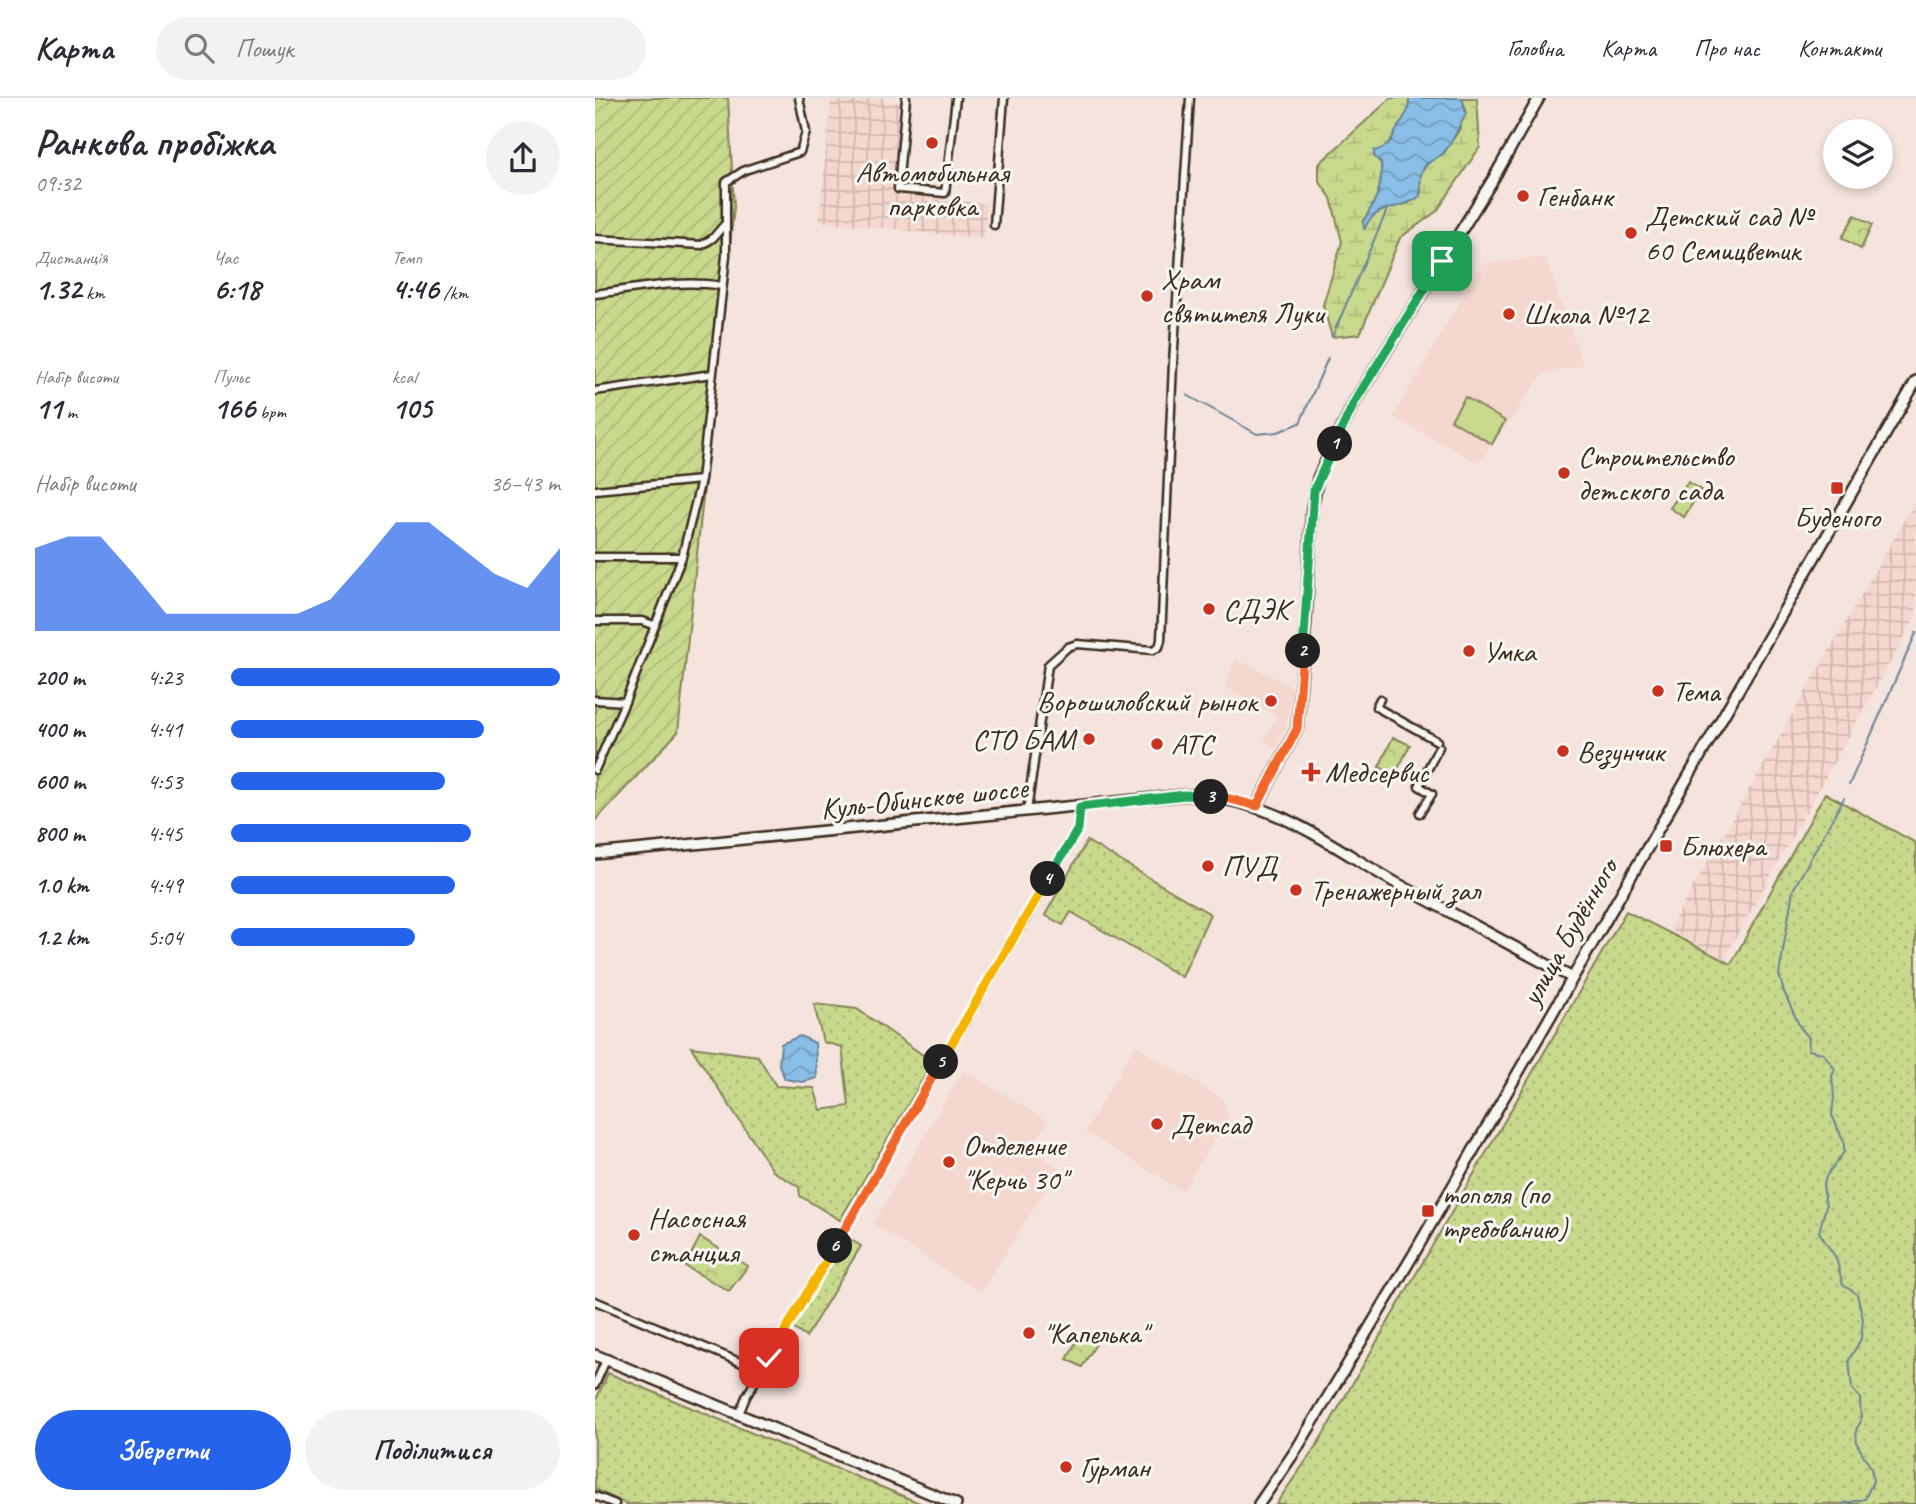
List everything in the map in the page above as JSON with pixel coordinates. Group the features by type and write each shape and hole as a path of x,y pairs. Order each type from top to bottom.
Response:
{"main road":[{"path":"1257,806 1297,729 1312,508 1318,478 1355,401 1492,181 1539,98"},
{"name":"улица Будённого","path":"1259,1504 1350,1363 1916,382"},
{"name":"Куль-Обинское шоссе","path":"595,854 1185,795 1226,798 1257,806 1280,816 1571,977"},
{"path":"595,1355 956,1504"}],"street":[{"path":"595,770 682,557 701,480 726,256 726,182 745,170 800,152 806,132 799,98"},
{"path":"906,98 898,188 945,193 956,98"},
{"path":"994,225 1004,98"},
{"path":"1027,811 1048,665 1068,647 1077,644 1149,650 1159,647 1161,640 1175,325 1190,98"},
{"path":"595,239 702,245 725,225"},
{"path":"595,294 675,285 721,286"},
{"path":"595,391 712,374"},
{"path":"595,490 701,480"},
{"path":"595,557 682,557"},
{"path":"595,621 642,621 653,625"},
{"path":"1380,699 1376,707 1438,744 1419,786 1432,794 1420,813"},
{"path":"595,700 625,702"},
{"path":"739,1414 761,1371 1078,829 1080,807"},
{"path":"595,1301 761,1371"},
{"path":"595,1385 606,1360"},
{"path":"595,1496 615,1504"}],"shaded area":[{"path":"831,98 885,98 885,101 902,103 894,194 987,204 984,239 819,221"},
{"name":"Школа №12","path":"1545,257 1583,365 1543,374 1479,463 1393,417 1482,264"},
{"path":"1916,500 1916,616 1724,959 1669,929"},
{"name":"Ворошиловский рынок","path":"1236,659 1293,687 1287,724 1275,748 1264,741 1277,716 1224,686"},
{"name":"Детсад","path":"1135,1045 1223,1099 1228,1117 1183,1191 1085,1132"},
{"path":"963,1070 1048,1121 1030,1150 1059,1168 981,1292 873,1224"}],"green space":[{"path":"595,98 728,98 734,207 678,732 595,821"},
{"path":"1391,98 1409,98 1409,110 1395,137 1374,156 1381,163 1380,186 1363,221 1408,202 1421,192 1420,178 1423,169 1432,159 1444,153 1459,130 1466,110 1462,98 1477,98 1480,147 1437,211 1400,238 1360,334 1332,337 1323,305 1342,242 1331,198 1319,181 1319,164"},
{"path":"1855,215 1872,225 1861,249 1842,238"},
{"path":"1465,397 1505,421 1492,444 1451,420"},
{"path":"1688,482 1701,490 1684,517 1670,508"},
{"path":"1393,737 1410,745 1395,775 1379,767"},
{"path":"1825,793 1916,843 1916,1504 1276,1504 1317,1445 1626,911 1731,964"},
{"path":"1087,841 1210,914 1182,977 1071,912 1063,925 1045,915"},
{"path":"814,1004 857,1009 933,1062 840,1220 800,1196 799,1187 773,1171 691,1047 758,1056 776,1086 814,1088 821,1110 849,1106 842,1047 823,1042"},
{"path":"845,1236 861,1246 806,1337 791,1327"},
{"path":"700,1237 748,1266 729,1291 685,1266"},
{"path":"1081,1333 1097,1342 1082,1367 1067,1359"},
{"path":"608,1373 922,1504 626,1504 595,1489 595,1402"}],"water":[{"path":"1409,98 1462,98 1466,114 1442,155 1423,169 1420,196 1375,215 1364,230 1363,221 1375,200 1381,179 1381,163 1374,156 1374,151 1385,147 1391,141 1407,112"},
{"path":"800,1036 815,1043 817,1078 803,1082 785,1079 779,1065 781,1044"}],"waterway":[{"path":"1332,337 1387,210"},
{"path":"1187,395 1257,434 1278,432 1300,423 1328,358"},
{"path":"1849,785 1916,633"},
{"path":"1842,1504 1865,1499 1873,1481 1871,1468 1857,1444 1856,1430 1861,1421 1860,1398 1852,1389 1849,1360 1861,1339 1863,1319 1857,1294 1843,1285 1836,1258 1819,1232 1826,1206 1823,1185 1844,1152 1844,1142 1832,1115 1832,1076 1835,1069 1823,1053 1808,1050 1809,1038 1800,1027 1779,975 1793,890 1844,798"}],"place":[{"name":"Автомобильная парковка","path":"932,143"},
{"name":"Генбанк","path":"1523,196"},
{"name":"Детский сад № 60 Семицветик","path":"1631,233"},
{"name":"Храм святителя Луки","path":"1147,296"},
{"name":"Школа №12","path":"1509,314"},
{"name":"Строительство детского сада","path":"1564,473"},
{"name":"Буденого","path":"1837,488"},
{"name":"СДЭК","path":"1209,609"},
{"name":"Умка","path":"1469,651"},
{"name":"Тема","path":"1658,691"},
{"name":"Ворошиловский рынок","path":"1271,701"},
{"name":"СТО БАМ","path":"1089,739"},
{"name":"АТС","path":"1157,744"},
{"name":"Везунчик","path":"1563,751"},
{"name":"Медсервис","path":"1311,772"},
{"name":"Блюхера","path":"1666,846"},
{"name":"ПУД","path":"1208,866"},
{"name":"Тренажерный зал","path":"1296,890"},
{"name":"Детсад","path":"1157,1124"},
{"name":"Отделение \"Керчь 30\"","path":"949,1162"},
{"name":"тополя (по требованию)","path":"1428,1211"},
{"name":"Насосная станция","path":"634,1235"},
{"name":"\"Капелька\"","path":"1029,1333"},
{"name":"Гурман","path":"1066,1467"}],"route":[{"path":"769,1358 1078,829 1080,807 1185,795 1226,798 1257,806 1297,729 1312,508 1318,478 1355,401 1442,261"}]}
